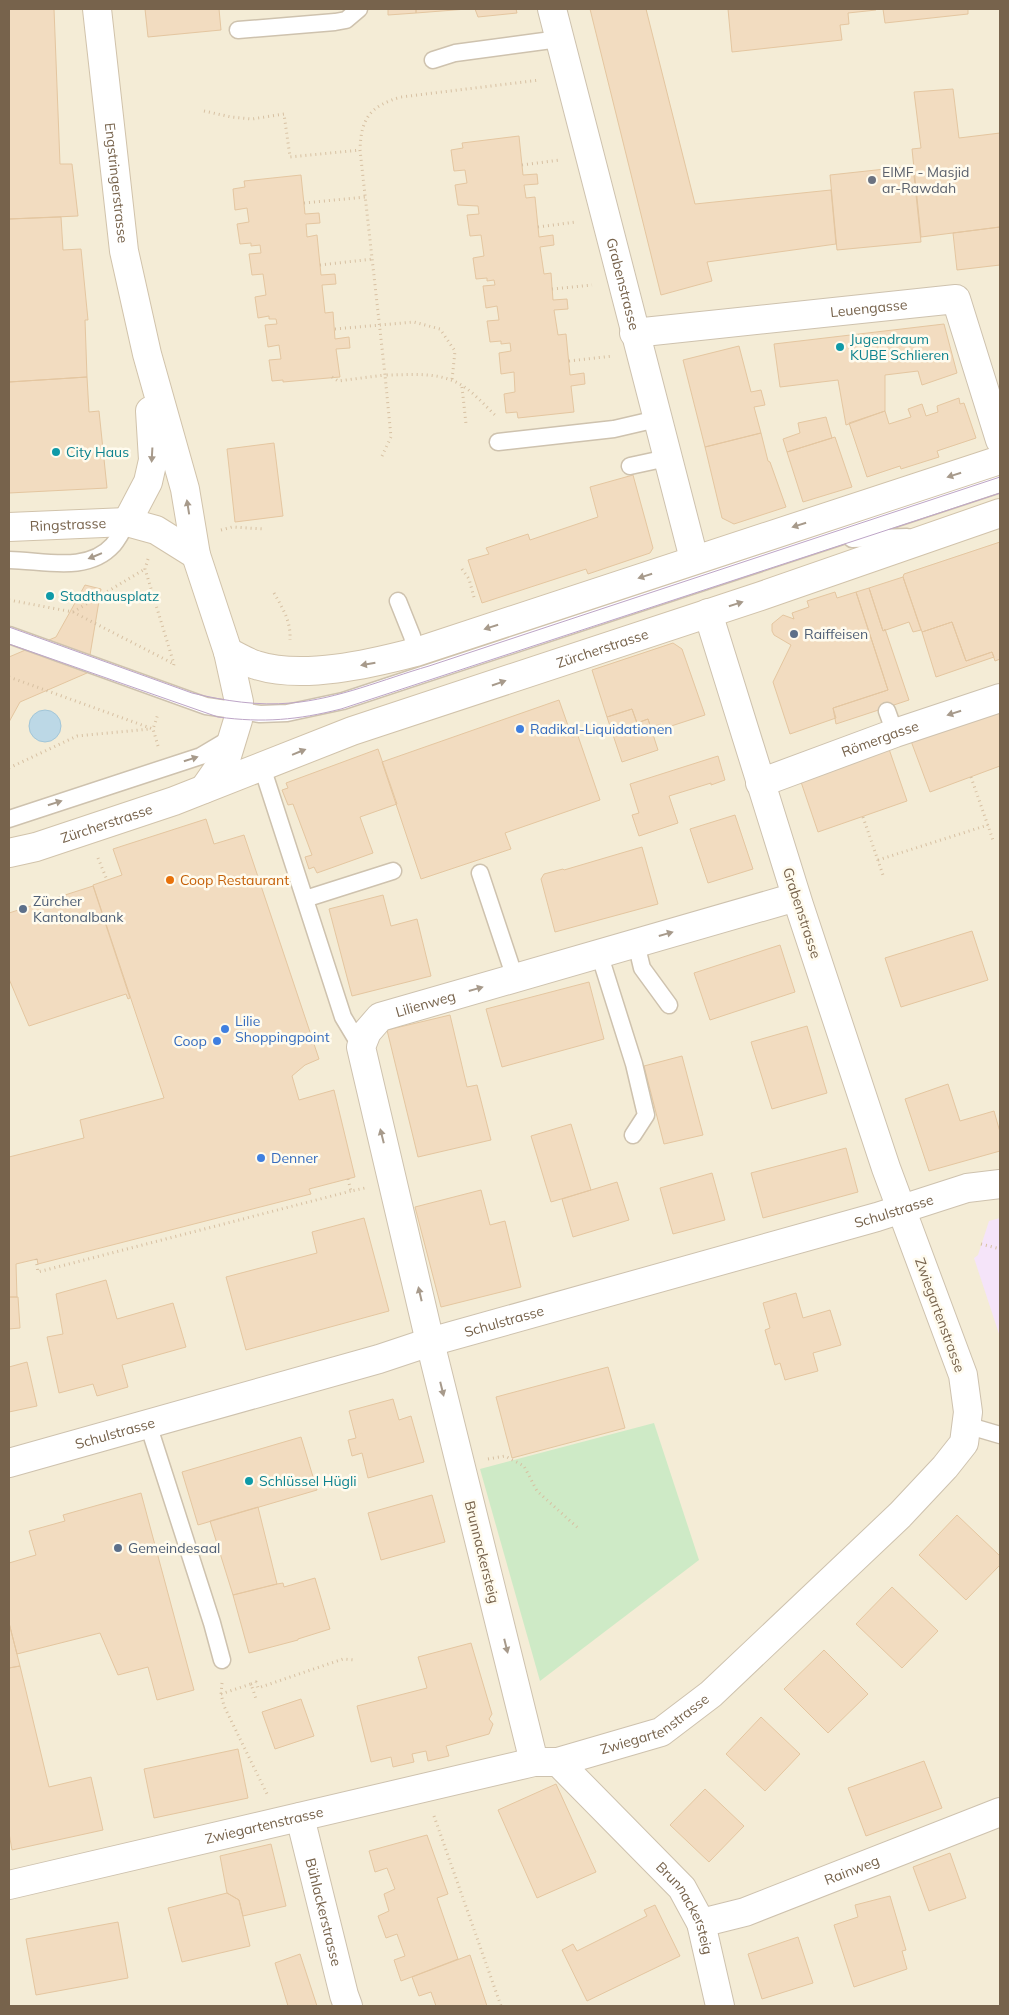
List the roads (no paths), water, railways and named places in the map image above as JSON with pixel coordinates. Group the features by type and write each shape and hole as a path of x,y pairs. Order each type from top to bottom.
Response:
{"street":[{"name":"Engstringerstrasse","path":"97,9 124,251 147,354 185,489 196,555"},
{"name":"Grabenstrasse","path":"552,9 666,458 694,559"},
{"name":"Leuengasse","path":"634,333 956,299 1000,440"},
{"name":"Engstringerstrasse","path":"127,522 148,482 153,460 147,354"},
{"path":"228,652 254,665 269,668 308,670 342,668 416,652 694,559 1000,460"},
{"name":"Zürcherstrasse","path":"9,853 36,847 174,801 352,731 708,613 1000,513"},
{"name":"Ringstrasse","path":"9,527 127,522 156,530 196,555"},
{"path":"196,555 228,652 239,702 233,737 222,765 204,789"},
{"name":"Grabenstrasse","path":"708,613 796,897 901,1210"},
{"name":"Römergasse","path":"760,783 896,724 1000,698"},
{"name":"Lilienweg","path":"361,1047 367,1032 380,1017 796,897"},
{"path":"361,1047 430,1342"},
{"name":"Schulstrasse","path":"9,1463 379,1359 430,1342 901,1210 927,1202 940,1195 967,1188 1000,1184"},
{"name":"Zwiegartenstrasse","path":"9,1886 300,1817 546,1762 661,1732 711,1694 900,1515 945,1467 964,1443 968,1412 963,1375 901,1210"},
{"name":"Brunnackersteig","path":"430,1342 461,1465 546,1762 682,1888 701,1923 720,2006"},
{"name":"Rainweg","path":"701,1923 745,1912 1000,1812"},
{"name":"Bühlackerstrasse","path":"300,1817 348,2006"}],"lane":[{"path":"238,30 346,20 360,9"},
{"path":"433,60 455,53 559,39"},
{"path":"498,442 614,429 657,419"},
{"path":"630,466 666,458"},
{"path":"9,635 198,703 260,714 287,713 343,701 1000,484"},
{"path":"9,560 64,564 91,558 103,553 112,545 127,522"},
{"path":"832,540 930,536"},
{"path":"398,601 412,636 416,652"},
{"path":"9,818 201,756 233,737"},
{"path":"262,767 343,1017 361,1047"},
{"path":"305,899 393,871"},
{"path":"480,874 515,978"},
{"path":"636,943 642,968 669,1005"},
{"path":"599,953 634,1064 646,1115 633,1134"},
{"path":"148,1424 212,1622 222,1660"},
{"path":"966,1425 1000,1435"}],"water":[{"path":"45,710 57,714 61,726 57,738 45,742 33,738 29,726 33,714"}],"tram line":[{"path":"9,627 192,693 254,703 279,704 309,701 343,693 429,666 1000,477"},
{"path":"9,644 218,717 266,720 310,716 341,709 1000,493"}],"place":[{"name":"EIMF - Masjid ar-Rawdah","path":"872,180"},
{"name":"Jugendraum KUBE Schlieren","path":"840,347"},
{"name":"City Haus","path":"56,452"},
{"name":"Stadthausplatz","path":"50,596"},
{"name":"Raiffeisen","path":"794,634"},
{"name":"Radikal-Liquidationen","path":"520,729"},
{"name":"Coop Restaurant","path":"170,880"},
{"name":"Zürcher Kantonalbank","path":"23,909"},
{"name":"Lilie Shoppingpoint","path":"225,1029"},
{"name":"Coop","path":"217,1041"},
{"name":"Denner","path":"261,1158"},
{"name":"Schlüssel Hügli","path":"249,1481"},
{"name":"Gemeindesaal","path":"118,1548"}]}
